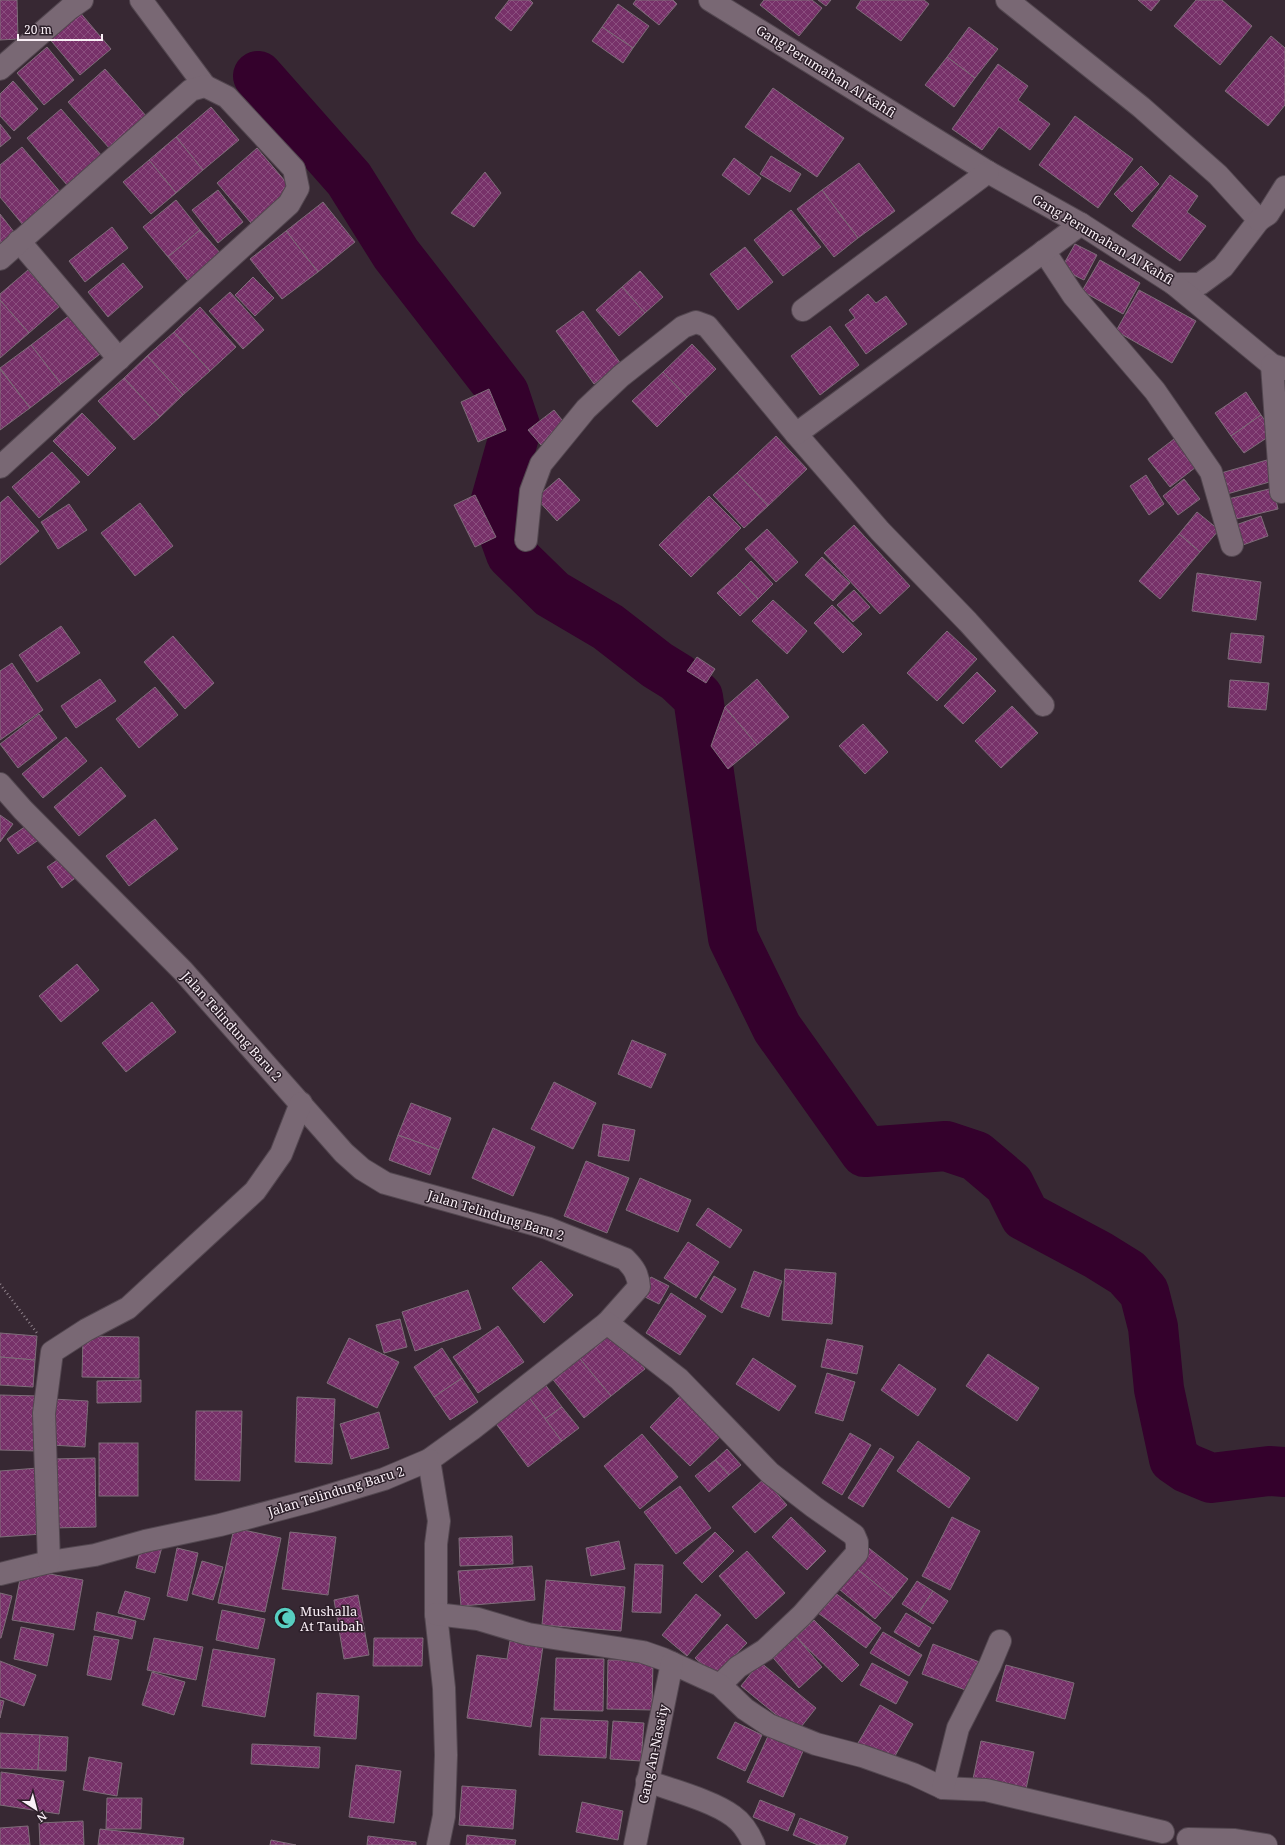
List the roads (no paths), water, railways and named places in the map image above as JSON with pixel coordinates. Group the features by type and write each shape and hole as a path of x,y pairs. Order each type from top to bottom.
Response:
{"street":[{"path":"0,69 69,9 82,0"},
{"path":"0,467 289,204 298,188 294,169 227,97 205,86 141,0"},
{"name":"Gang Perumahan Al Kahfi","path":"710,0 988,172 1081,224 1174,284 1200,284 1223,267 1259,220 1268,214 1285,187"},
{"path":"1007,0 1141,107 1218,175 1259,220"},
{"path":"0,259 191,90 205,86"},
{"path":"803,310 988,172"},
{"path":"796,434 1081,224"},
{"path":"19,241 120,359"},
{"path":"1044,251 1073,295 1155,391 1211,472 1232,545"},
{"path":"1174,284 1279,367 1281,492"},
{"path":"526,540 531,491 541,464 586,409 621,376 683,327 696,322 707,326 796,434 880,531 968,622 1043,706"},
{"name":"Jalan Telindung Baru 2","path":"0,784 23,810 183,971 344,1153 362,1169 385,1183 547,1228 625,1260 633,1267 638,1277 639,1287 607,1323 472,1429 429,1460 384,1478 311,1501 220,1525 145,1541 95,1555 48,1562 0,1574"},
{"path":"48,1562 44,1413 52,1352 86,1330 128,1308 255,1191 281,1154 301,1103"},
{"path":"607,1323 680,1379 770,1473 814,1508 854,1535 857,1542 856,1553 802,1615 766,1650 738,1667 720,1685"},
{"path":"429,1460 439,1521 436,1544 436,1614 444,1688 446,1755 444,1816 438,1845"},
{"path":"436,1614 478,1619 528,1634 643,1652 672,1663 720,1685 745,1709 769,1725 816,1744 862,1756 913,1774 943,1788 986,1790 1163,1832"},
{"path":"943,1788 958,1728 1000,1641"},
{"name":"Gang An-Nasa'iy","path":"635,1845 672,1663"},
{"path":"647,1781 708,1803 733,1815 749,1832 754,1845"},
{"path":"1188,1839 1235,1840 1266,1845"}],"waterway":[{"path":"258,76 349,179 396,254 504,393 516,429 494,507 511,554 552,594 608,627 657,665 678,678 698,697 733,938 777,1028 865,1152 946,1146 976,1156 1009,1184 1025,1216 1098,1255 1127,1273 1144,1292 1153,1327 1159,1389 1174,1459 1187,1468 1211,1478 1269,1471 1285,1472"}],"place":[{"name":"Mushalla At Taubah","path":"285,1618"}]}
